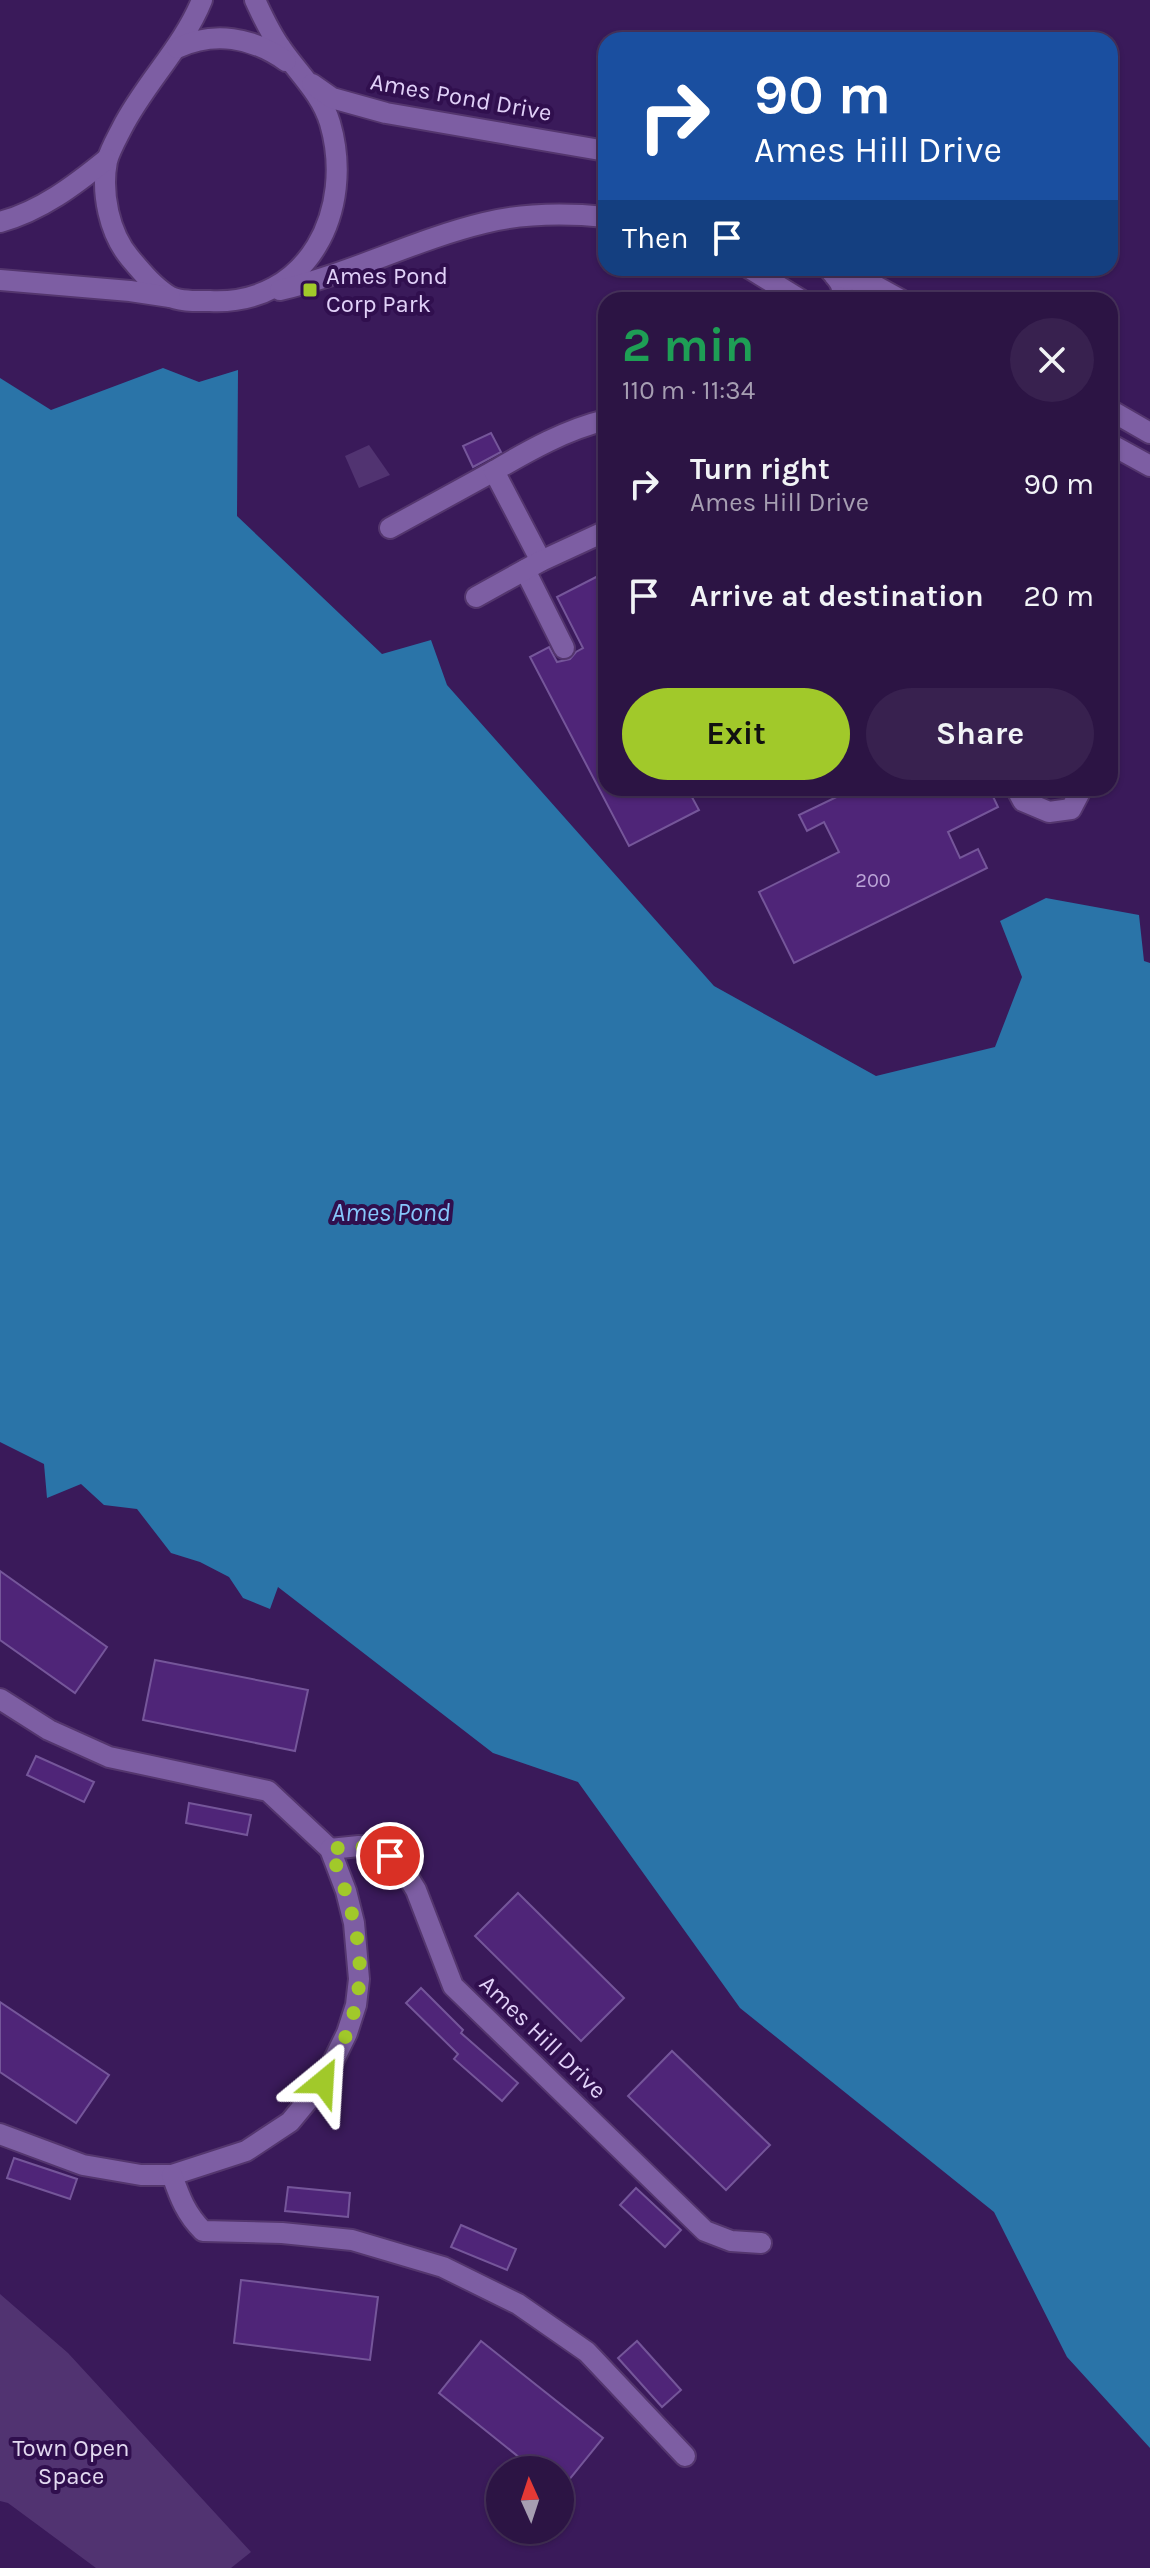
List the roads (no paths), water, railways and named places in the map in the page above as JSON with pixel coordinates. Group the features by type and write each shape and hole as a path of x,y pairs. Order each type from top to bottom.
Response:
{"street":[{"path":"170,297 140,271 114,233 108,211 107,159 129,114 177,48 202,0"},
{"name":"Ames Pond Drive","path":"255,0 265,23 295,67 332,98 386,113 598,150"},
{"name":"Ames Pond Drive","path":"177,48 200,39 224,38 265,49 295,67"},
{"name":"Ames Pond Drive","path":"253,296 296,273 306,264 328,228 335,201 335,149 330,121 311,83"},
{"path":"0,222 44,204 107,159"},
{"name":"Ames Pond Drive","path":"0,280 219,302 324,278 485,223 538,215 598,216"},
{"path":"762,276 788,292"},
{"path":"845,276 886,292"},
{"path":"1118,415 1150,433"},
{"path":"390,528 526,452 598,422"},
{"path":"1118,448 1150,466"},
{"path":"494,471 564,648"},
{"path":"476,597 598,535"},
{"path":"1020,796 1023,801 1049,812 1071,809 1078,796"},
{"path":"0,1699 49,1730 109,1757 268,1791 330,1849 346,1891 358,1953 356,2005 347,2033 323,2082 290,2122 246,2151 172,2175 118,2173 83,2165 0,2134"},
{"name":"Ames Hill Drive","path":"330,1849 375,1847 390,1856 403,1869 416,1890 453,1986 705,2231 731,2241 761,2243"},
{"path":"172,2175 190,2219 203,2231 282,2233 352,2240 443,2267 518,2304 587,2352 685,2456"}],"water":[{"name":"Ames Pond","path":"163,368 199,382 238,370 237,516 382,654 431,640 447,685 714,986 876,1076 995,1047 1022,977 1000,921 1046,898 1139,915 1144,961 1150,963 1150,2448 1067,2357 994,2212 740,2008 578,1782 493,1753 278,1587 270,1609 243,1598 229,1577 200,1562 171,1553 137,1509 104,1505 81,1484 47,1498 44,1464 0,1442 0,378 51,410"}],"place":[{"name":"Ames Pond Corp Park","path":"310,290"}],"park label":[{"name":"Town Open Space","path":"71,2462"}]}
